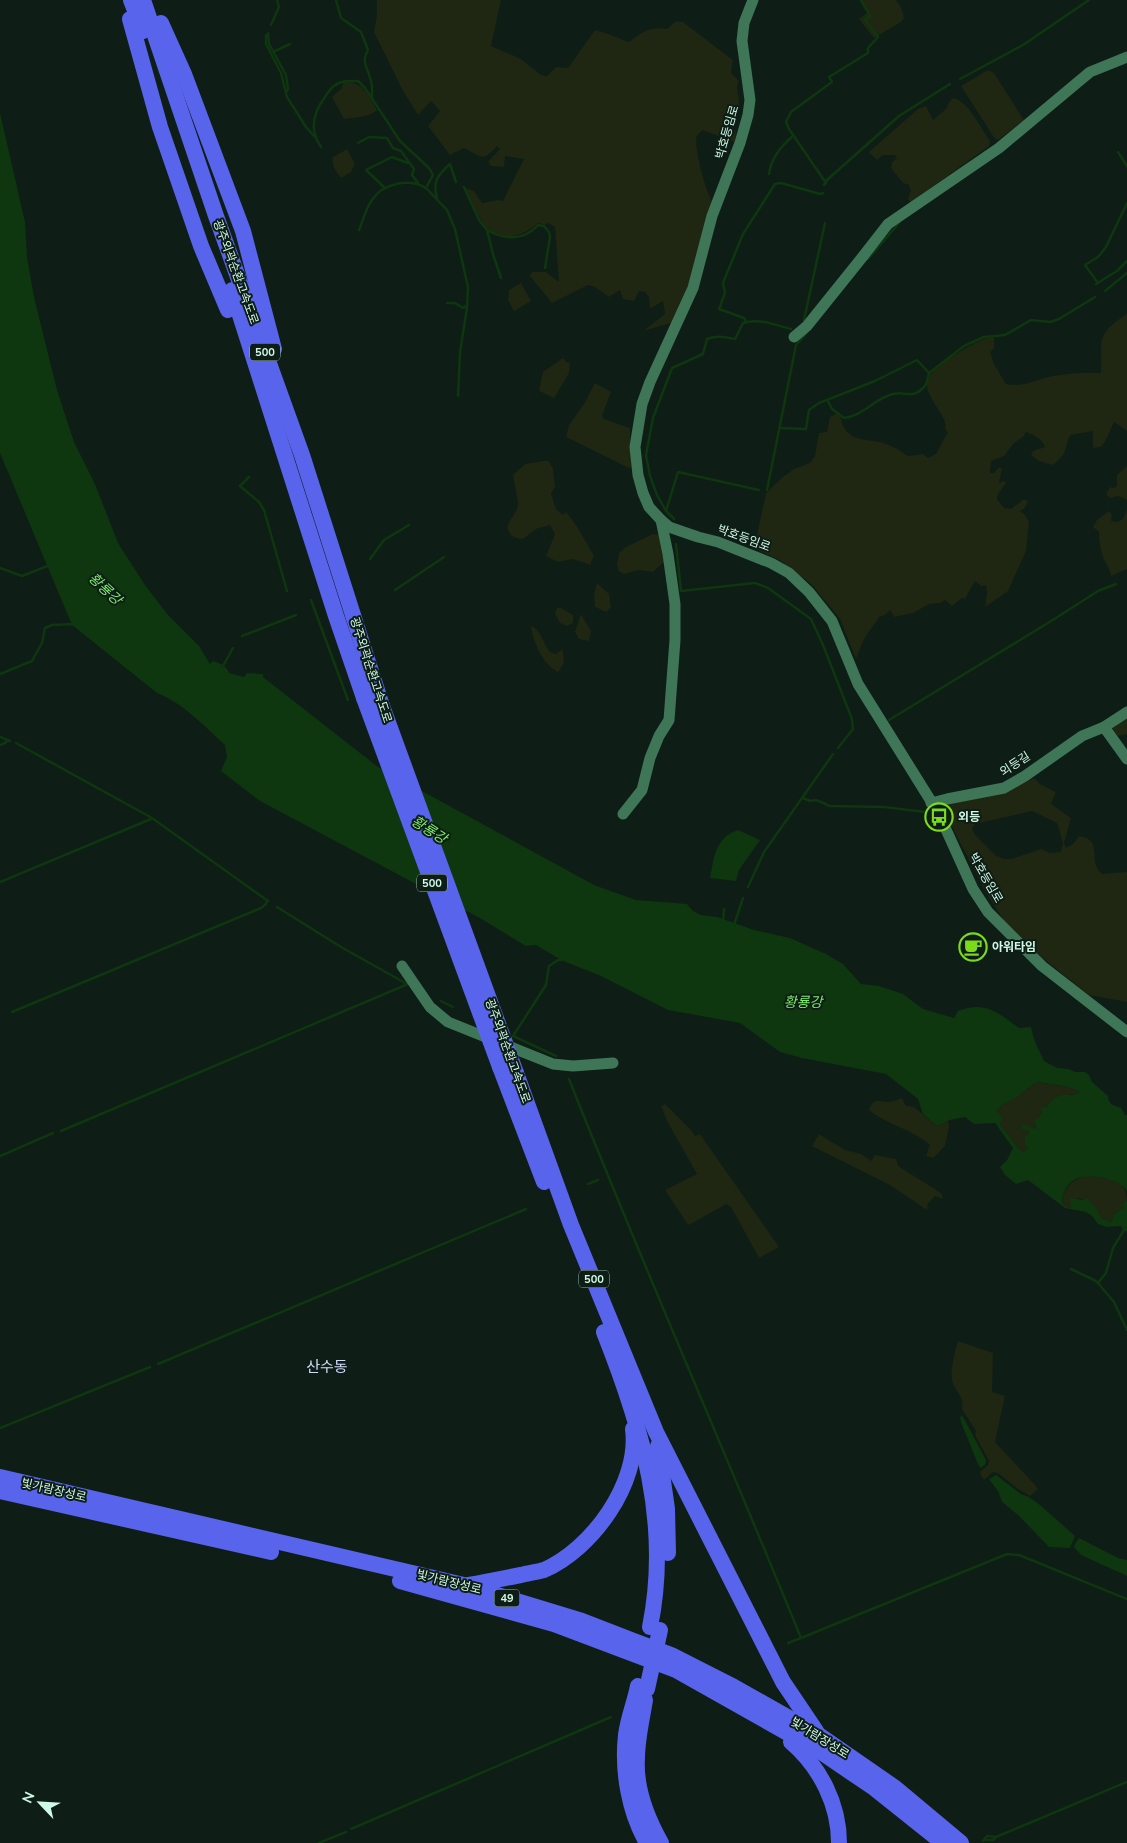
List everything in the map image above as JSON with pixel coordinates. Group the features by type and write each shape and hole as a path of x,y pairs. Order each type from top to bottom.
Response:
{"highway":[{"path":"124,0 160,127 201,246 268,404"},
{"name":"광주외곽순환고속도로","path":"131,0 210,222 364,698 500,1067 611,1336"},
{"name":"광주외곽순환고속도로","path":"143,0 216,216 302,455 382,706 516,1073 592,1302 611,1336"},
{"path":"150,0 184,74 243,231 302,455"},
{"path":"611,1336 628,1400 642,1440 651,1483 658,1575 655,1628"},
{"path":"611,1336 656,1432 783,1682 819,1735"},
{"path":"468,1586 543,1570 568,1556 586,1542 606,1518 627,1476 634,1440 628,1400"},
{"path":"656,1432 667,1509 669,1577 655,1628 643,1688 636,1759 639,1786 652,1827 661,1843"},
{"name":"빛가람장성로","path":"0,1477 468,1586 582,1621 671,1655 734,1687 819,1735 894,1788 961,1843"},
{"name":"빛가람장성로","path":"0,1491 385,1576 554,1624 676,1670 741,1705 818,1750 874,1788 943,1843"},
{"path":"643,1688 626,1734 625,1763 630,1795 639,1828 648,1843"},
{"path":"741,1705 781,1733 804,1753 825,1786 836,1812 839,1843"}],"street":[{"name":"박호등임로","path":"753,0 744,23 742,41 750,100 748,115 740,143 712,216 693,288 650,382 642,404 635,447 638,475 643,494 649,507 669,526 718,542 771,563 789,573 809,592 832,621 858,684 931,804 939,814 973,889 988,912 1042,966 1127,1032"},
{"path":"794,337 807,326 888,224 998,148 1090,72 1127,57"},
{"path":"623,814 642,790 653,751 659,736 669,720 675,640 675,604 661,520"},
{"name":"외등길","path":"931,804 1004,788 1025,776 1082,736 1104,727 1127,712"},
{"path":"1104,727 1127,759"},
{"path":"402,966 430,1007 448,1022 553,1064 572,1066 612,1063"}],"shaded area":[{"path":"377,0 501,0 491,46 521,59 541,75 547,76 556,67 568,68 595,30 629,42 646,31 656,28 667,29 676,21 683,22 733,60 731,73 739,81 737,89 739,108 732,129 736,131 735,142 702,130 697,136 697,149 701,168 712,201 692,274 676,320 643,331 665,314 663,301 650,309 649,297 645,292 639,291 634,301 623,299 620,290 609,297 595,287 588,285 552,303 530,276 532,272 546,272 559,282 555,227 548,223 545,225 538,223 521,234 500,236 484,225 466,188 474,191 482,203 503,201 524,159 505,156 504,167 491,166 488,162 500,149 497,146 488,155 482,157 464,148 450,155 428,126 440,111 431,101 418,115 403,91 374,32"},
{"path":"859,0 896,0 901,7 904,18 901,22 874,38 859,19 867,13"},
{"path":"988,70 994,73 1024,120 998,140 995,139 961,86"},
{"path":"348,82 358,85 369,96 377,110 374,113 344,119 332,97 342,88 343,83"},
{"path":"953,98 959,100 969,109 990,141 989,146 910,203 908,198 911,191 909,185 903,183 891,168 892,162 897,158 895,155 883,155 877,160 869,152 918,109 926,106 933,120 946,109"},
{"path":"347,149 355,164 351,172 341,178 333,165 333,157"},
{"path":"521,283 531,301 514,311 508,300 509,290"},
{"path":"1127,314 1127,431 1114,422 1105,442 1100,447 1093,448 1093,431 1070,435 1065,451 1053,465 1039,461 1031,455 1033,451 1045,447 1032,434 1026,432 1004,456 991,461 990,473 994,473 999,467 1002,469 999,483 1005,481 1006,483 998,494 997,499 1004,508 1011,509 1024,499 1028,502 1024,509 1020,511 1029,522 1026,551 1008,591 985,607 986,585 981,586 975,581 965,599 962,598 952,606 945,600 940,603 929,604 913,613 894,617 890,610 885,615 879,617 869,631 856,659 840,619 812,585 781,561 754,548 766,493 794,469 810,463 815,456 819,433 827,432 830,417 839,412 842,424 847,432 859,439 887,444 908,456 923,454 928,458 936,454 948,432 946,431 944,419 929,394 927,382 935,369 951,357 971,345 994,337 994,348 990,352 994,364 1006,384 1024,384 1065,374 1101,373 1102,339 1110,327"},
{"path":"563,358 566,362 570,363 569,373 554,398 539,391 543,372"},
{"path":"595,383 611,392 602,416 604,419 630,428 631,469 566,437 569,425 584,404"},
{"path":"549,461 553,469 555,487 551,493 556,509 563,515 566,512 578,528 594,556 590,565 573,559 558,562 546,556 555,534 550,525 536,529 523,539 515,537 509,532 507,526 517,509 518,503 513,475 525,464"},
{"path":"1127,466 1127,500 1118,496 1110,498 1106,494 1110,487 1114,488 1117,486 1117,475"},
{"path":"1127,510 1127,569 1111,576 1101,551 1099,532 1093,527 1097,520 1109,511 1112,515 1111,521 1117,522 1123,519"},
{"path":"653,534 660,535 664,562 653,572 638,570 624,574 619,571 617,564 619,553 626,547"},
{"path":"597,583 609,594 611,607 606,612 595,607 594,595"},
{"path":"557,608 561,608 573,615 573,623 567,626 560,623 555,614"},
{"path":"581,614 591,631 589,641 579,639 575,632"},
{"path":"531,626 538,631 550,652 556,654 562,649 564,662 558,672 543,659 534,639"},
{"path":"1127,716 1127,734 1118,736 1112,731 1113,725"},
{"path":"1034,778 1040,784 1056,792 1051,804 1071,818 1064,843 1066,848 1073,844 1079,836 1087,838 1093,846 1097,869 1102,874 1127,872 1127,1002 1089,995 1044,959 1005,922 986,893 941,805 1003,793","holes":["1032,811 1057,823 1063,843 1061,852 1050,853 1041,849 1012,859 996,856 976,836 972,829 975,824"]},
{"path":"1038,1082 1068,1087 1080,1092 1075,1095 1071,1094 1047,1107 1042,1112 1034,1129 1025,1130 1029,1130 1028,1148 1024,1152 1019,1149 1000,1124 997,1111"},
{"path":"902,1098 906,1106 914,1107 937,1126 948,1121 949,1126 945,1146 933,1158 926,1156 930,1145 869,1110 875,1101 891,1102"},
{"path":"665,1104 695,1136 700,1134 779,1247 759,1258 731,1207 726,1204 689,1225 686,1222 665,1190 697,1174 667,1121 661,1106"},
{"path":"819,1134 845,1150 861,1154 871,1161 875,1155 896,1159 898,1166 941,1193 943,1199 935,1196 928,1203 927,1210 890,1185 812,1146"},
{"path":"1088,1175 1115,1181 1124,1188 1127,1201 1124,1202 1124,1208 1114,1214 1111,1222 1101,1218 1087,1201 1078,1198 1071,1208 1065,1206 1062,1202 1067,1187"},
{"path":"958,1341 993,1353 992,1392 1005,1396 995,1442 1038,1489 1030,1496 998,1473 993,1472 984,1480 980,1474 989,1461 975,1435 976,1431 962,1409 961,1397 952,1380 952,1366"}],"water":[{"name":"황룡강","path":"0,113 25,222 27,257 34,297 57,390 74,442 95,484 118,543 145,585 168,615 199,646 210,664 213,661 225,666 229,673 244,677 247,673 263,674 263,677 378,767 594,885 636,900 687,904 693,911 701,915 717,917 754,930 790,938 843,964 861,984 879,986 903,994 923,1009 954,1018 958,1011 976,1007 984,1008 998,1013 1019,1028 1031,1027 1044,1061 1057,1068 1085,1072 1089,1075 1092,1082 1108,1096 1110,1103 1121,1108 1125,1115 1127,1115 1127,1191 1120,1184 1111,1180 1082,1177 1071,1182 1067,1187 1062,1202 1065,1206 1071,1208 1070,1198 1084,1200 1086,1197 1096,1208 1101,1218 1111,1222 1114,1214 1124,1208 1124,1202 1127,1201 1127,1232 1121,1226 1107,1227 1098,1224 1086,1212 1065,1208 1028,1180 1016,1184 1005,1175 1000,1167 1007,1160 1013,1148 995,1123 974,1124 965,1117 950,1120 937,1126 923,1114 918,1099 886,1074 780,1052 740,1023 668,1010 601,976 561,960 536,945 526,946 478,917 260,801 221,771 227,757 225,745 184,709 167,697 157,693 72,625 0,453","holes":["1038,1082 1068,1087 1080,1092 1056,1097 1047,1107 1040,1108 1042,1112 1039,1118 1034,1120 1036,1126 1034,1129 1025,1124 1021,1125 1022,1129 1029,1131 1029,1134 1025,1136 1025,1144 1028,1148 1024,1152 1019,1149 1000,1124 1002,1117 997,1111"]},
{"path":"738,830 760,840 739,870 736,881 710,878 720,843 730,833"},
{"path":"962,1415 986,1460 985,1465 980,1468 961,1422 960,1418"},
{"path":"996,1475 1021,1494 1040,1505 1075,1536 1070,1548 1049,1547 1018,1515 1002,1502 998,1491 989,1479"},
{"path":"1079,1538 1118,1558 1127,1560 1127,1576 1081,1555 1074,1547"}],"waterway":[{"path":"271,25 279,7 277,0"},
{"path":"336,0 341,18 361,32 368,50 365,64 372,83 372,99"},
{"path":"826,183 786,122 791,112 832,82 829,77 868,53 868,48 878,37 865,20 870,16 861,0"},
{"path":"960,79 1023,45 1089,0"},
{"path":"268,33 269,44 286,75 287,91"},
{"path":"266,35 266,44 281,73 287,97 306,127 315,137"},
{"path":"273,52 290,44"},
{"path":"321,147 317,141 314,128 315,115 321,103 329,91 337,84 346,81 358,81 365,88 400,141 429,168 433,175 426,188 447,210 455,229 468,287 467,308 460,352 458,396"},
{"path":"824,185 827,180 899,116 950,84"},
{"path":"769,174 777,153 793,136"},
{"path":"358,143 369,137 387,138 393,148 401,151 414,169 412,175 418,183"},
{"path":"1118,152 1127,166"},
{"path":"385,188 366,170 392,157 408,163"},
{"path":"437,198 435,187 437,179 450,164 456,182"},
{"path":"359,230 370,203 377,194 389,186 412,183 426,188"},
{"path":"746,322 744,318 719,309 725,293 723,283 743,234 775,184 781,183 820,194 823,193"},
{"path":"464,187 479,220 487,230 501,278"},
{"path":"1098,283 1085,265 1098,257 1106,247 1127,203"},
{"path":"804,320 825,223"},
{"path":"868,259 899,223"},
{"path":"487,230 500,236 514,237 527,234 538,225 544,226 549,232 550,237 545,268"},
{"path":"1096,284 1117,271 1127,261"},
{"path":"1105,291 1127,273"},
{"path":"779,428 806,429 809,410 819,403 875,381 917,360 929,373 964,346 984,337 1005,335 1031,320 1050,322 1059,319 1095,297"},
{"path":"447,303 455,303 463,308 466,306"},
{"path":"666,511 657,495 650,476 646,455 653,418 672,368 703,354 707,339 718,337 735,339 743,323 755,321 791,329"},
{"path":"767,490 796,345 806,334"},
{"path":"828,401 832,409 844,418 851,417 887,396 897,393 912,394 919,391 924,387 929,373"},
{"path":"674,519 666,511 678,472 759,490"},
{"path":"249,477 240,486 259,502 264,510 287,591"},
{"path":"370,559 384,540 409,525"},
{"path":"676,544 681,591 755,583 768,588 811,619 852,719 853,729 838,748"},
{"path":"395,590 444,557"},
{"path":"0,568 22,576 50,565"},
{"path":"889,720 1098,591 1116,584"},
{"path":"311,600 348,700"},
{"path":"242,636 296,615"},
{"path":"0,674 32,661 42,643 45,628 52,625 75,624"},
{"path":"223,666 233,648"},
{"path":"0,737 10,741"},
{"path":"0,745 8,740"},
{"path":"16,743 152,818 268,901"},
{"path":"748,887 764,852 833,754"},
{"path":"803,798 830,806 884,807 925,812"},
{"path":"0,882 151,819"},
{"path":"734,925 743,898"},
{"path":"12,1012 261,908 266,904 267,900"},
{"path":"277,907 341,947 407,984"},
{"path":"723,922 724,909"},
{"path":"556,1056 513,1036 546,985 549,966 563,957"},
{"path":"61,1131 408,984"},
{"path":"441,1001 453,1007"},
{"path":"569,1079 801,1638 1007,1554 1019,1555 1127,1599"},
{"path":"0,1156 53,1133"},
{"path":"588,1184 598,1180"},
{"path":"158,1364 526,1209"},
{"path":"1098,1283 1106,1273 1113,1248 1127,1225"},
{"path":"1071,1269 1096,1281 1114,1302 1127,1330"},
{"path":"0,1428 150,1367"},
{"path":"788,1643 801,1638"},
{"path":"351,1829 611,1717"},
{"path":"983,1841 987,1836 996,1837 1127,1782"},
{"path":"319,1843 346,1832"},
{"path":"984,1840 993,1840 996,1837"}],"place":[{"name":"외등","path":"939,817"},
{"name":"아워타임","path":"973,947"}],"district":[{"name":"산수동","path":"327,1367"}]}
